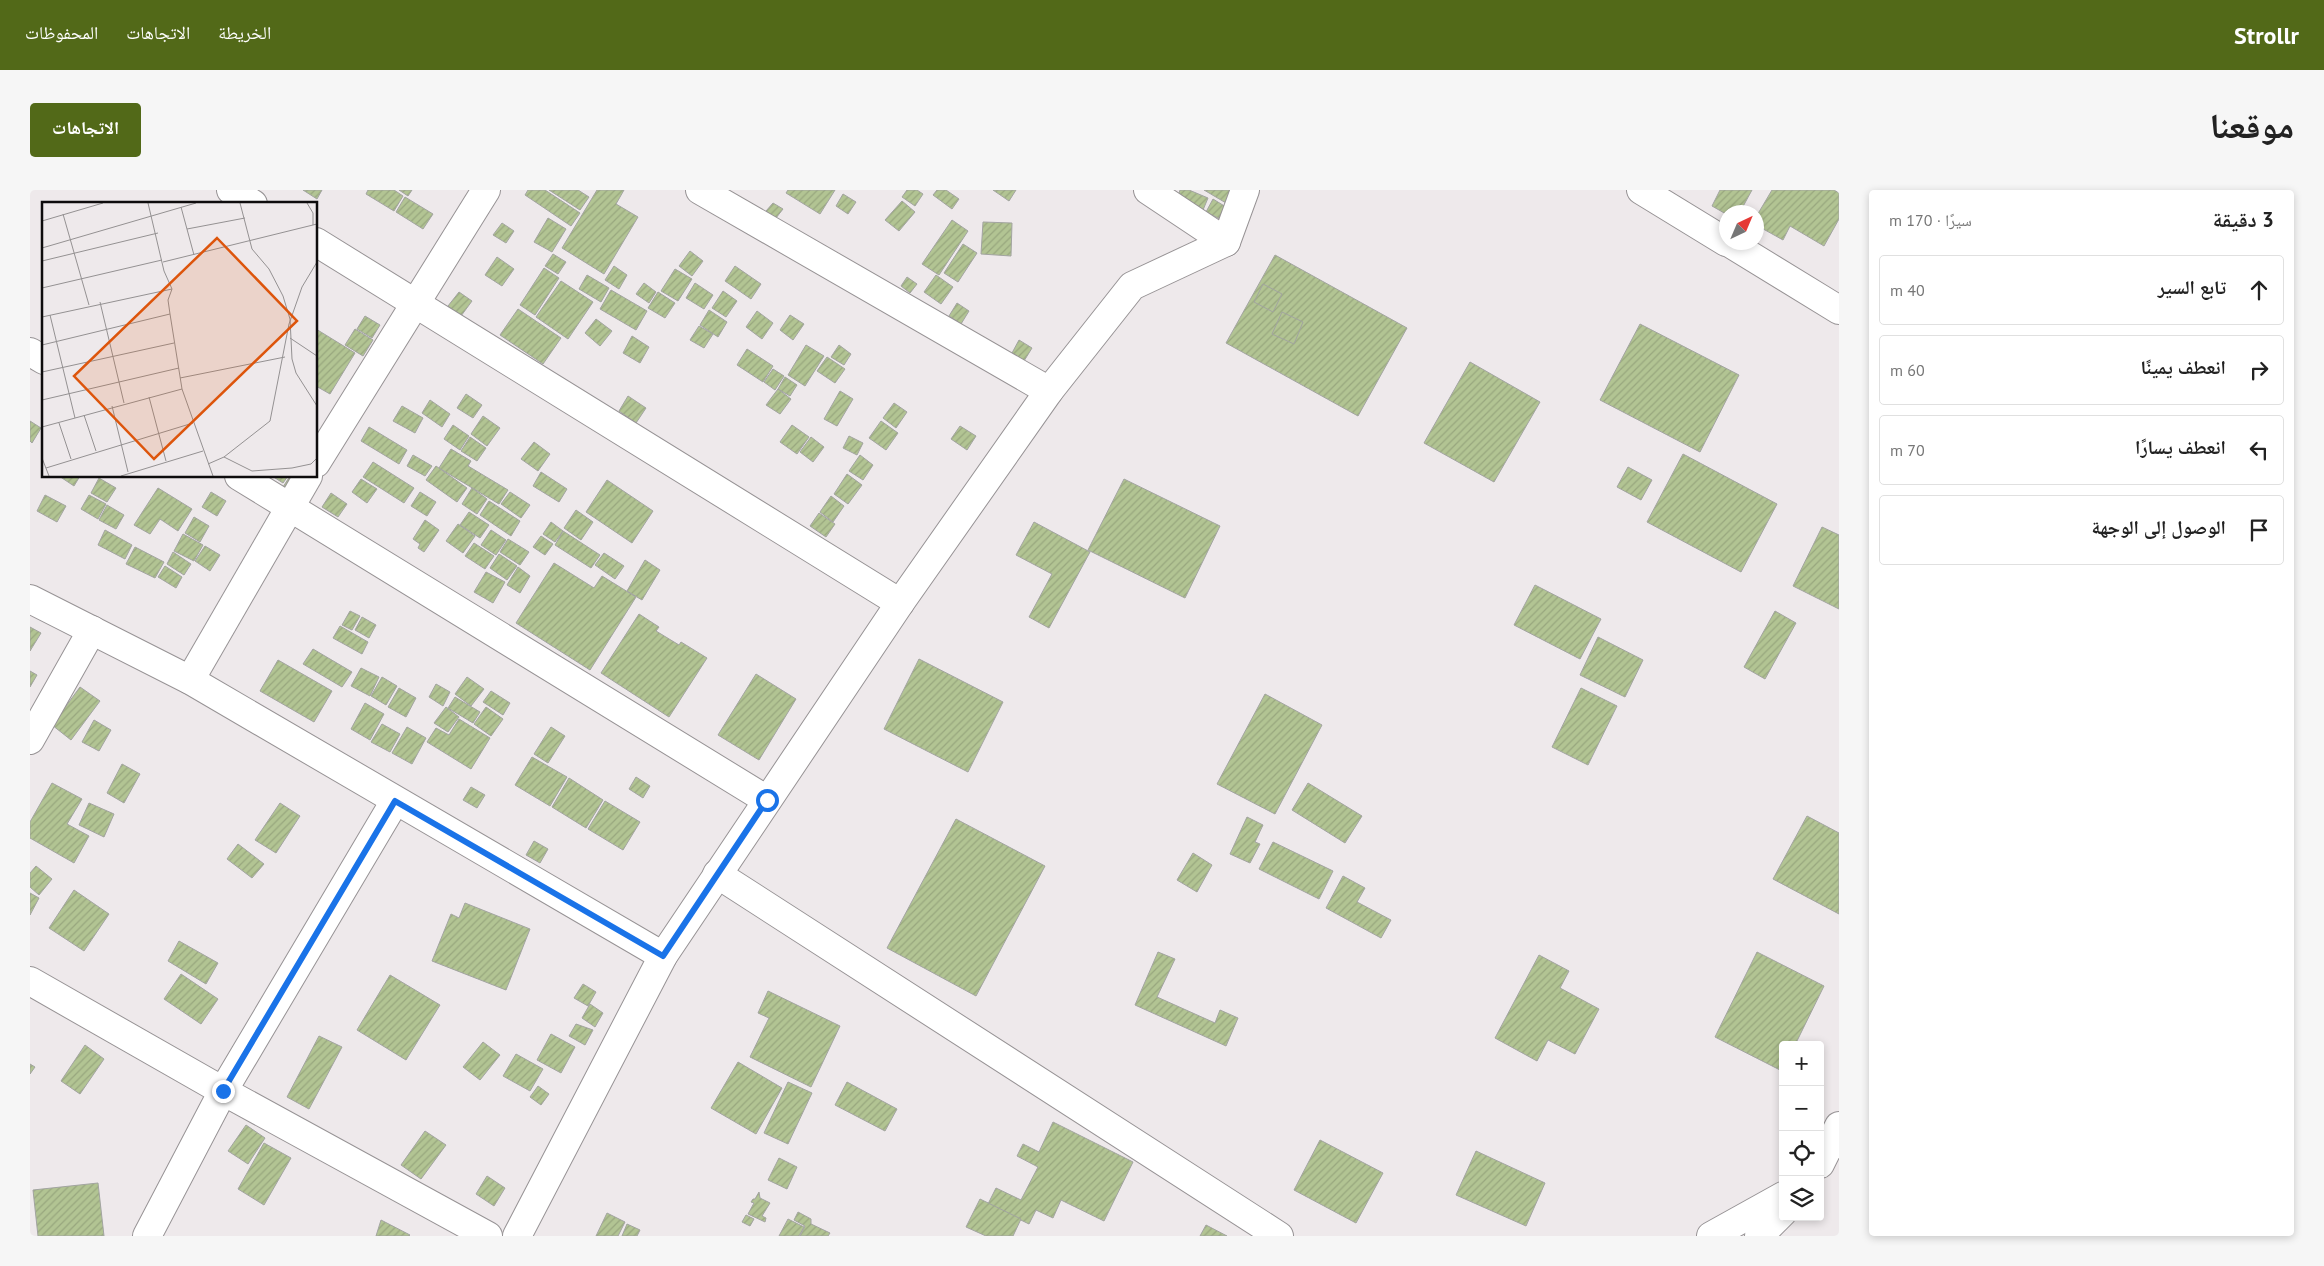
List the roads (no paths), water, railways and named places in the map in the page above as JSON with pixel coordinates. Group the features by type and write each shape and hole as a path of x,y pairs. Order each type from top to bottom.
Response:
{"street":[{"path":"231,190 250,202"},
{"path":"318,460 486,190"},
{"path":"700,190 1049,391"},
{"path":"1148,190 1226,242"},
{"path":"517,1236 663,956 900,603 1049,391 1132,286 1226,242 1245,190"},
{"path":"1641,190 1719,237"},
{"path":"318,243 900,603"},
{"path":"1740,250 1839,310"},
{"path":"30,352 42,359"},
{"path":"242,478 767,800"},
{"path":"190,680 307,478"},
{"path":"30,599 190,680 663,956"},
{"path":"30,740 92,630"},
{"path":"147,1236 223,1091 395,801"},
{"path":"718,874 1279,1236"},
{"path":"30,981 223,1091 488,1236"},
{"path":"1824,1156 1839,1126"},
{"path":"1824,1176 1839,1168"},
{"path":"1711,1236 1779,1198"},
{"path":"1759,1236 1779,1216"}]}
